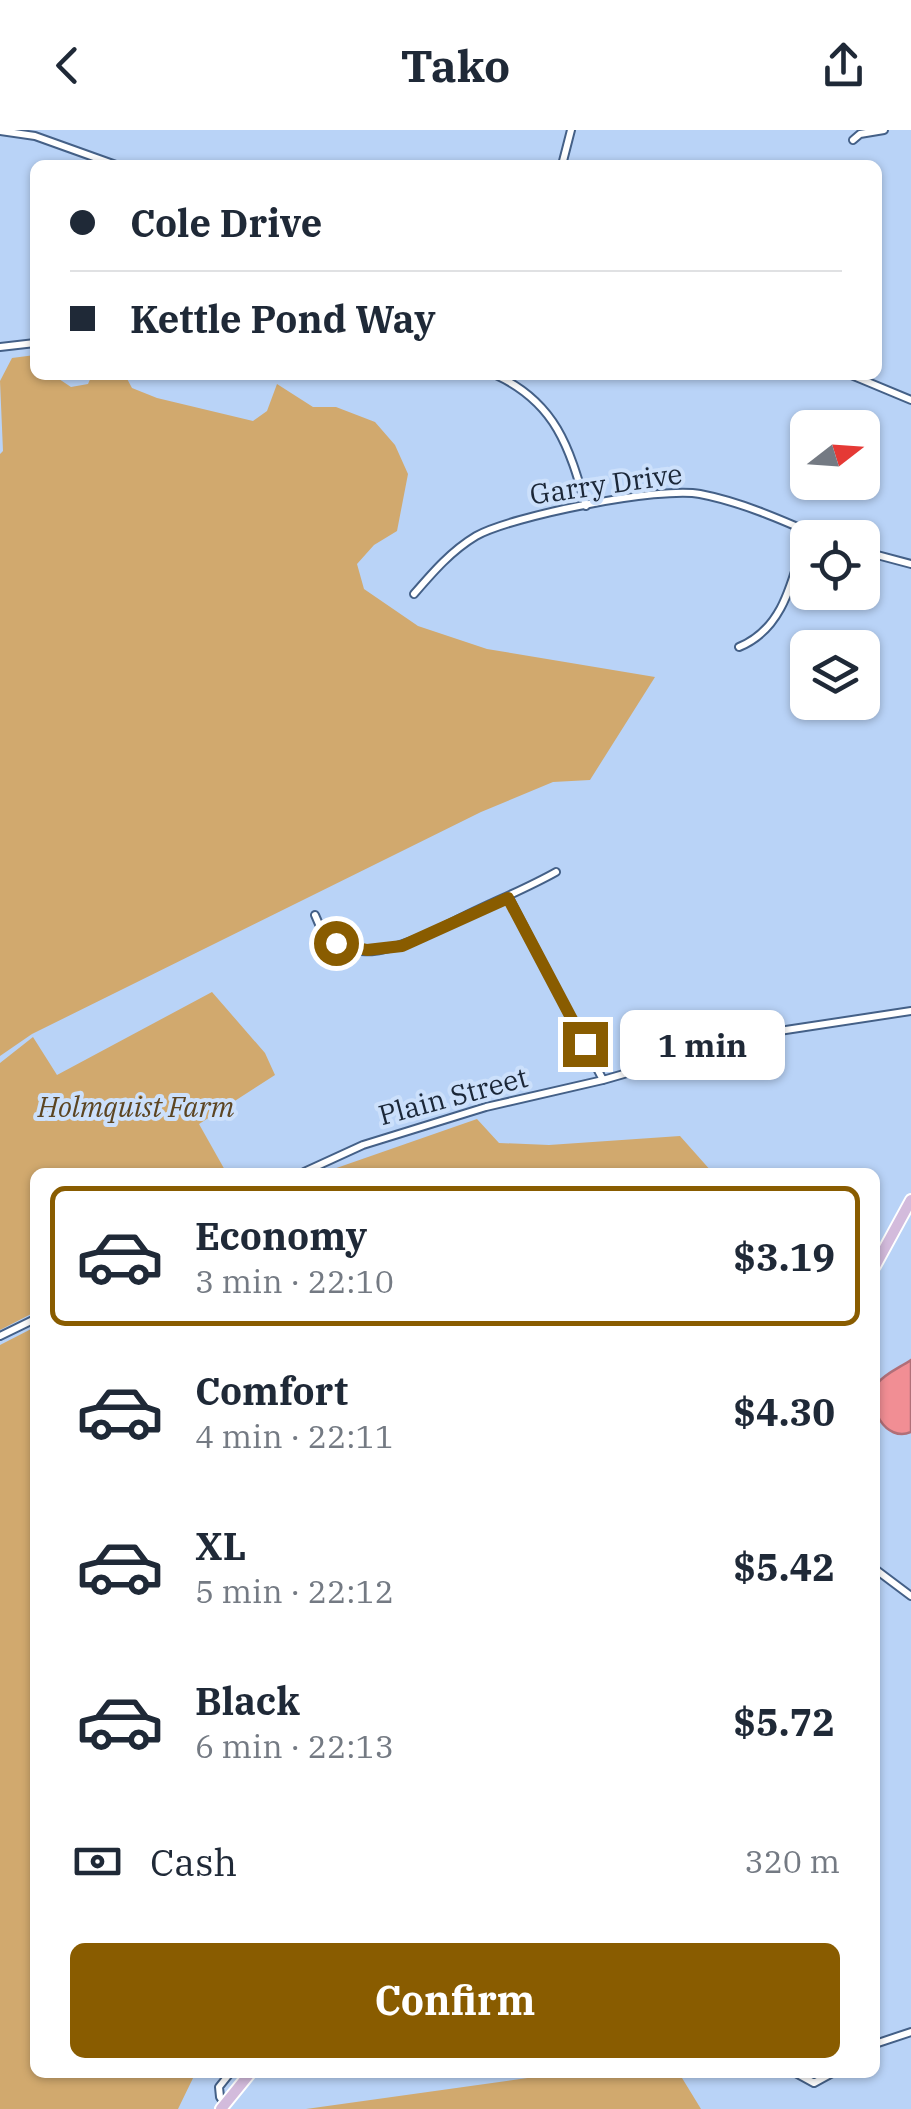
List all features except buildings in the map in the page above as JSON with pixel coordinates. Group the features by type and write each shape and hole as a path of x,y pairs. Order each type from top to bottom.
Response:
{"main road":[{"path":"880,1257 911,1200"},
{"path":"223,2106 246,2078"}],"street":[{"path":"563,160 571,130"},
{"path":"853,140 868,132 884,130"},
{"path":"0,131 36,133 104,160"},
{"path":"0,347 30,343"},
{"path":"505,380 525,392 553,420 571,454 586,506"},
{"path":"863,380 911,400"},
{"name":"Garry Drive","path":"414,594 445,559 480,534 523,518 586,506 666,493 696,493 727,500 790,524"},
{"path":"880,556 911,564"},
{"path":"739,647 763,634 785,602 790,586"},
{"path":"315,915 322,932 336,943 380,951 415,942 556,872"},
{"path":"508,898 603,1080"},
{"name":"Plain Street","path":"313,1168 363,1145 486,1107 603,1080 766,1033 911,1011"},
{"path":"0,1336 30,1321"},
{"path":"880,1573 911,1596"},
{"path":"880,2042 911,2032"},
{"path":"223,2106 219,2087 226,2078"}],"green space":[{"path":"30,356 30,380 60,380 71,387 88,384 90,380 128,380 132,388 157,398 253,421 267,411 277,384 313,407 336,407 375,422 395,445 408,474 397,531 374,545 357,564 364,589 418,626 487,649 655,677 590,780 553,782 481,812 32,1034 0,1056 0,381 12,358"},
{"name":"Holmquist Farm","path":"212,992 265,1053 275,1075 199,1124 224,1168 30,1168 30,1315 0,1330 0,1063 33,1037 57,1075"},
{"path":"477,1119 499,1143 549,1145 680,1136 708,1168 336,1168"},
{"path":"30,1330 30,2078 193,2078 178,2109 0,2109 0,1345"},
{"path":"527,2078 682,2078 701,2109 306,2109"}],"shaded area":[{"path":"911,1360 911,1432 893,1432 880,1420 880,1380"}],"route":[{"path":"336,943 380,951 402,946 508,898 585,1044"}]}
